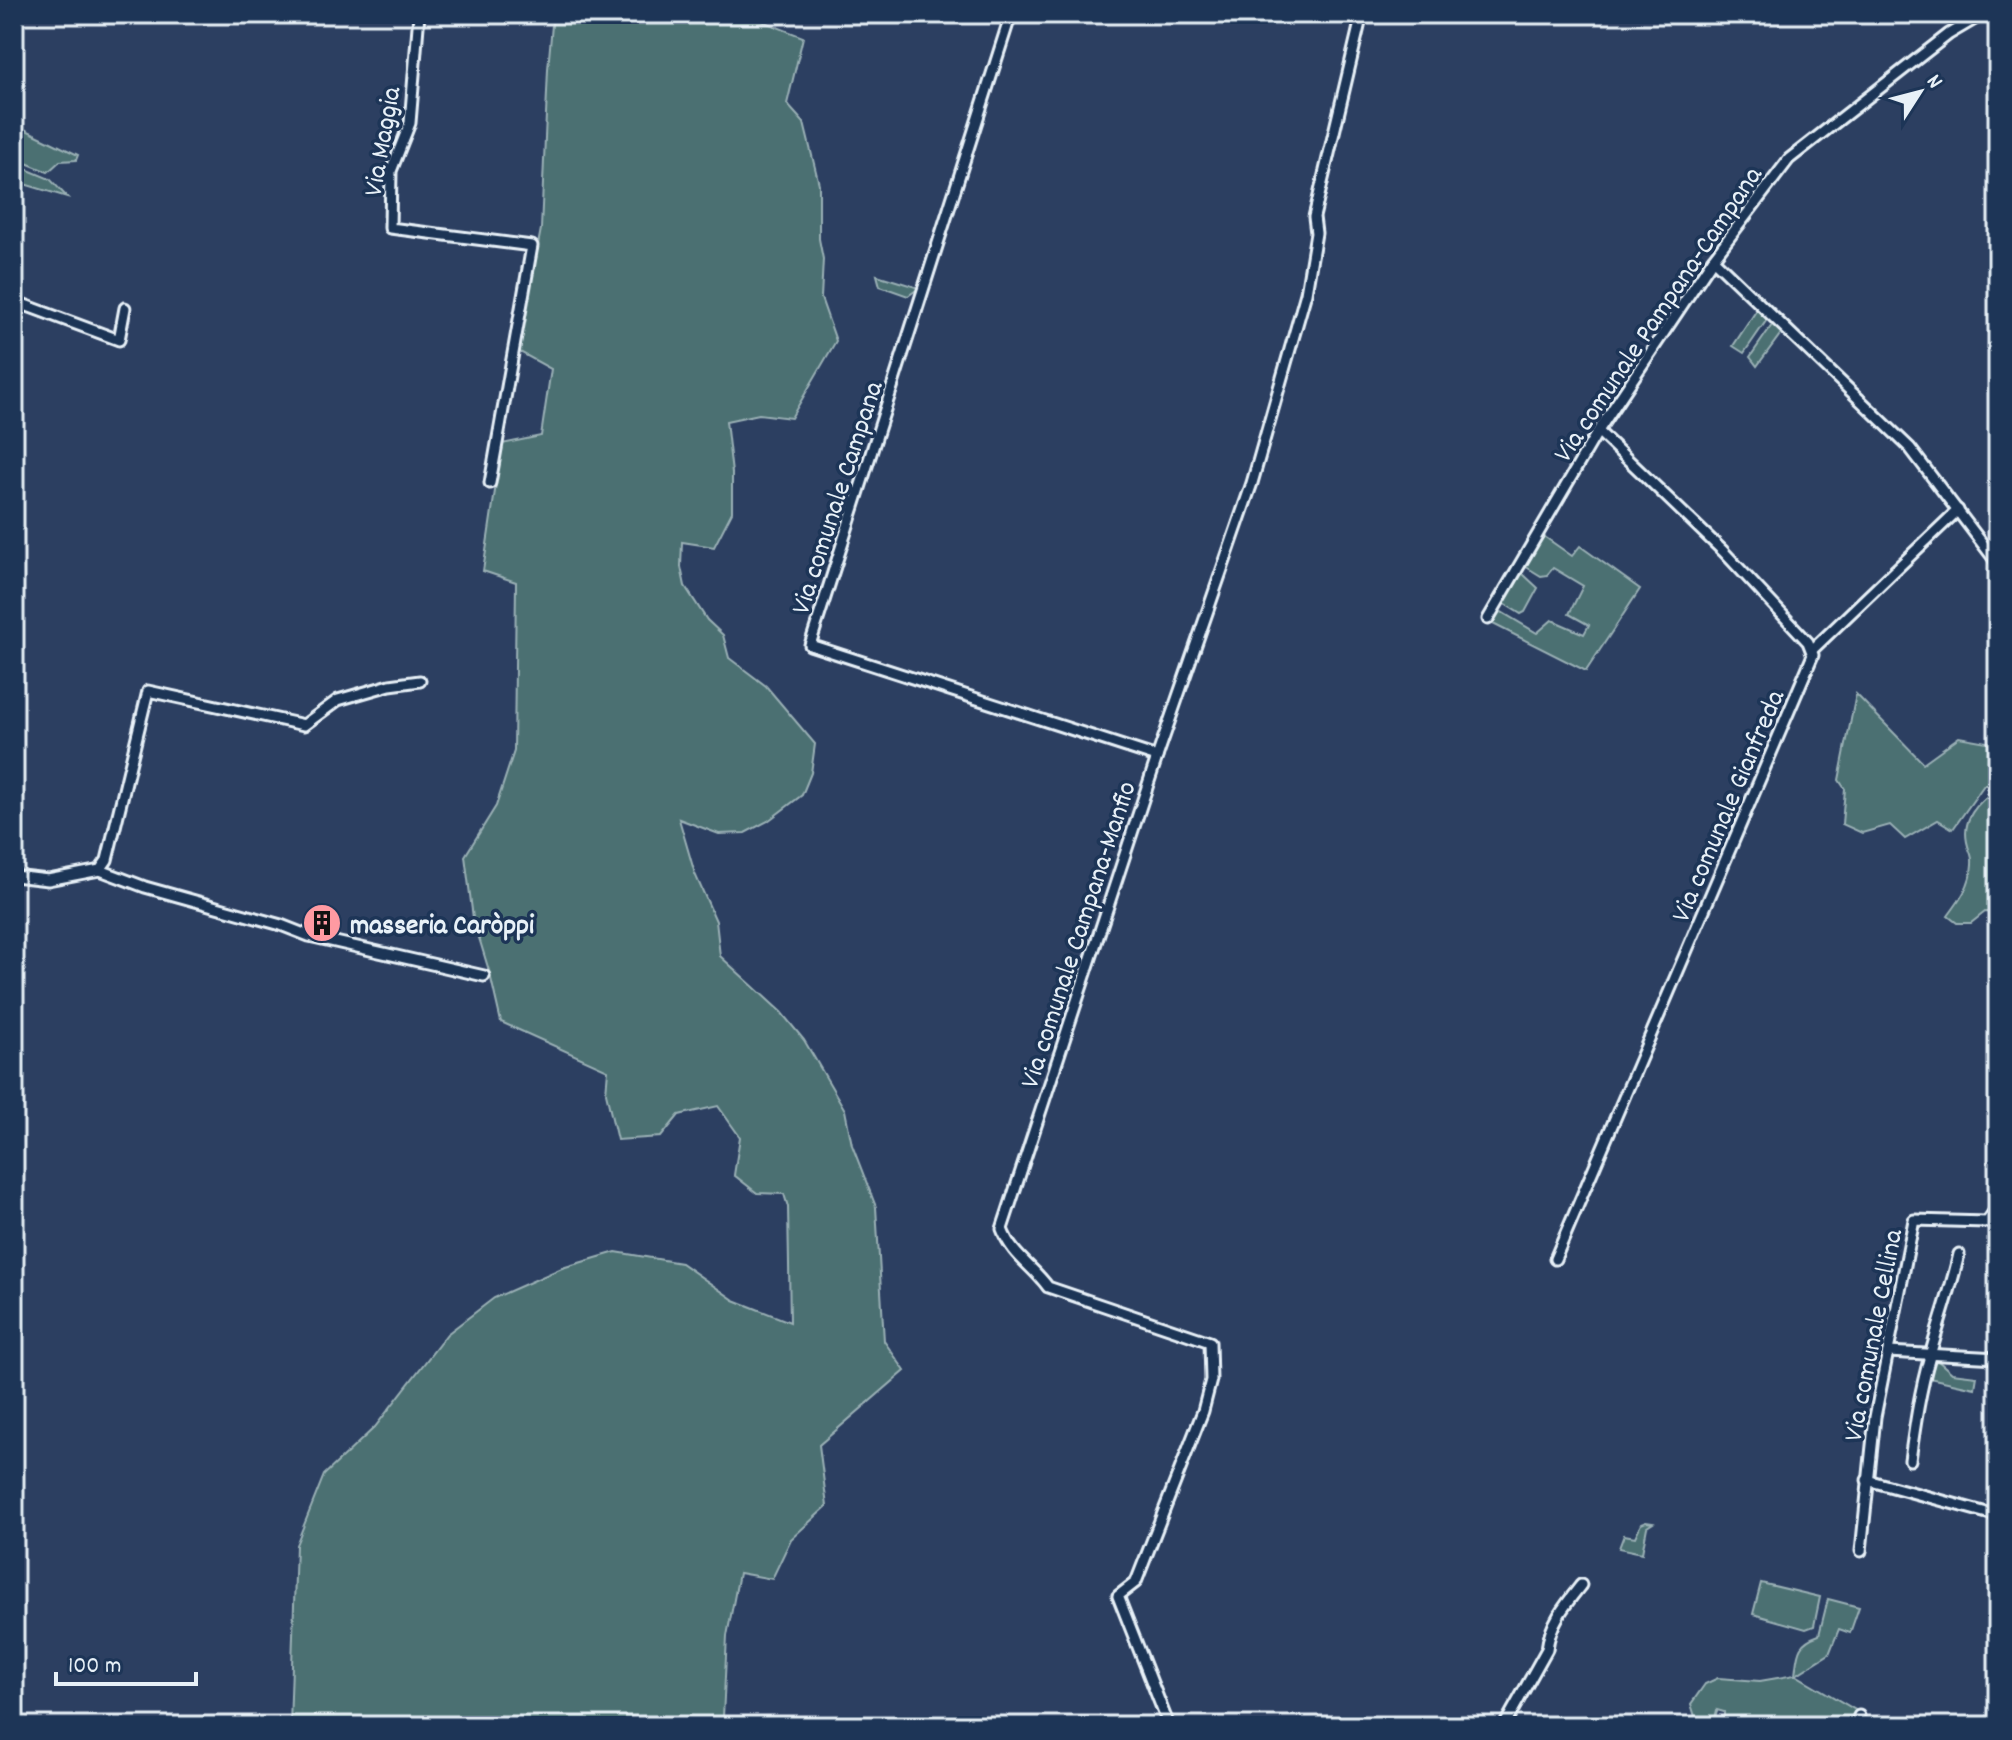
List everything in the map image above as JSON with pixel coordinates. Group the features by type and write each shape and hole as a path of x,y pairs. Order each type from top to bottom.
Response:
{"street":[{"name":"Via Maggia","path":"419,14 410,123 391,171 390,228 532,246 490,483"},
{"name":"Via comunale Campana","path":"1011,14 810,645 1157,757"},
{"name":"Via comunale Campana-Manfio","path":"1169,1726 1118,1596 1136,1582 1203,1411 1211,1380 1210,1342 1048,1287 1009,1246 1002,1229 1157,757 1252,483 1306,293 1316,233 1314,217 1362,14"},
{"name":"Via comunale Pampana-Campana","path":"1488,619 1598,431 1713,259 1789,159 1949,34 1983,14"},
{"path":"1713,259 1910,448 1998,564"},
{"path":"14,301 119,340 125,308"},
{"path":"1598,431 1723,551 1813,649 1958,510"},
{"name":"Via comunale Gianfreda","path":"1555,1259 1740,831 1813,649"},
{"path":"100,870 107,860 148,691 304,725 338,700 390,685 420,681"},
{"path":"14,876 48,880 100,870 145,887 281,925 309,936 484,976"},
{"name":"Via comunale Cellina","path":"1861,1551 1875,1417 1914,1220 1987,1222 1998,1206"},
{"path":"1910,1460 1930,1354 1949,1300 1959,1254"},
{"path":"1888,1352 1998,1358"},
{"path":"1867,1480 1998,1516"},
{"path":"1504,1726 1547,1649 1559,1613 1581,1585"}],"green space":[{"path":"553,14 744,14 803,37 787,104 804,123 819,184 819,239 823,259 821,298 836,341 791,418 759,414 726,421 732,473 732,512 714,547 682,542 681,567 685,586 707,620 723,635 729,658 766,686 815,744 811,773 802,795 768,821 745,833 719,834 679,819 695,874 716,921 720,956 781,1012 804,1040 845,1110 852,1145 876,1207 884,1341 905,1371 819,1445 827,1506 791,1539 772,1579 739,1573 727,1636 723,1717 727,1726 290,1726 296,1545 324,1475 375,1427 447,1334 494,1298 562,1268 616,1252 681,1263 734,1300 790,1322 788,1207 784,1194 757,1193 734,1175 740,1137 718,1106 679,1115 661,1137 617,1140 606,1093 608,1070 501,1022 473,918 465,856 496,806 514,751 516,582 483,571 502,444 541,436 551,369 518,351 541,229"},
{"path":"22,128 78,155 76,160 60,161 48,172 14,158 14,145"},
{"path":"14,164 50,179 67,197 14,181"},
{"path":"877,275 919,288 908,296 880,286"},
{"path":"1758,308 1767,316 1766,321 1744,353 1733,346"},
{"path":"1772,325 1782,332 1757,366 1750,357"},
{"path":"1542,535 1572,556 1580,546 1640,589 1586,671 1491,623 1498,610 1537,633 1552,620 1584,634 1589,625 1569,614 1583,586 1553,568 1547,575 1541,576 1523,565"},
{"path":"1523,574 1538,588 1521,614 1503,603 1519,575"},
{"path":"1856,694 1923,763 1959,737 1998,744 1998,780 1992,785 1984,785 1953,829 1938,820 1905,839 1890,825 1862,833 1842,824 1845,789 1839,780"},
{"path":"1998,788 1998,913 1985,912 1971,923 1957,923 1948,916 1970,879 1972,859 1966,828 1972,812"},
{"path":"1937,1360 1952,1373 1977,1376 1975,1388 1929,1378 1931,1364"},
{"path":"1653,1523 1647,1527 1642,1553 1619,1548 1624,1535 1635,1537 1641,1524"},
{"path":"1761,1583 1820,1597 1814,1626 1806,1629 1753,1614"},
{"path":"1828,1599 1859,1607 1850,1633 1839,1629 1829,1654 1796,1675 1857,1711 1852,1726 1740,1726 1740,1722 1724,1720 1724,1712 1717,1710 1713,1726 1698,1726 1691,1704 1705,1684 1718,1678 1760,1681 1795,1675 1802,1645 1819,1635"}],"place":[{"name":"masseria Caròppi","path":"322,923"}]}
